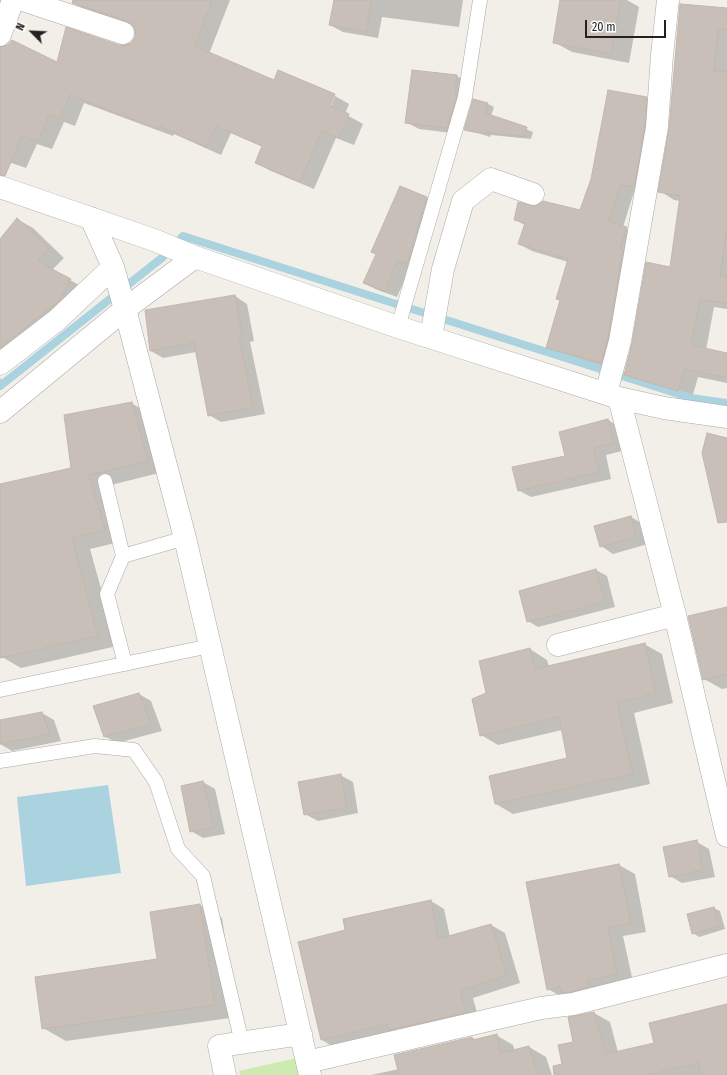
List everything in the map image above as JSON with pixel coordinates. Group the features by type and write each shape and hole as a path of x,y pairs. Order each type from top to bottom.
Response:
{"street":[{"path":"0,35 13,0"},
{"path":"23,0 123,33"},
{"path":"668,0 657,127 620,341 613,395 675,615 727,836"},
{"path":"431,337 443,269 463,201 491,179 533,194"},
{"path":"0,187 154,240 195,257 398,327 613,395 664,408 727,417"},
{"path":"91,218 113,267 185,538 309,1068 541,1008 573,1004 727,965"},
{"path":"0,412 125,309 195,257"},
{"path":"0,364 57,320 113,267"},
{"path":"558,645 675,615"},
{"path":"225,1075 219,1046 301,1034"}],"lane":[{"path":"398,327 465,97 480,0"},
{"path":"106,481 123,556 107,594 125,664"},
{"path":"123,556 185,538"},
{"path":"0,690 210,646"},
{"path":"0,761 95,746 134,750 156,782 178,849 203,876 242,1042"}],"green space":[{"path":"296,1058 300,1075 240,1075 239,1071"}],"water":[{"path":"108,785 121,873 26,886 17,797"}],"building":[{"path":"73,0 212,0 195,46 274,80 278,70 335,94 330,106 349,114 339,138 322,131 300,182 255,163 262,146 216,126 206,147 159,126 158,129 70,95 60,119 49,115 38,141 22,136 5,176 0,175 0,47 8,45 12,40 57,62 66,27 119,45 131,43 135,37 133,25 127,21 72,3"},
{"path":"334,0 372,0 366,32 329,25"},
{"path":"560,0 621,0 611,54 553,43"},
{"path":"680,4 727,8 727,30 718,29 714,71 727,72 727,229 720,276 727,277 727,303 700,300 691,345 727,353 727,378 684,369 678,391 624,375 632,343 646,262 670,267 680,196 658,192 669,128"},
{"path":"412,70 457,75 455,94 457,95 447,128 405,123"},
{"path":"608,90 647,97 645,126 634,187 621,185 609,221 627,227 620,248 623,250 608,338 601,363 546,348 560,300 556,299 568,259 518,244 525,223 514,220 518,202 535,206 543,201 580,210 591,179"},
{"path":"473,99 488,103 485,113 527,127 525,137 485,132 484,134 464,130"},
{"path":"400,186 427,197 407,264 397,261 385,291 363,283 376,254 371,252"},
{"path":"17,218 49,248 37,261 71,279 59,301 0,348 0,239"},
{"path":"235,295 242,334 239,335 253,407 208,416 194,343 150,351 145,310"},
{"path":"132,402 148,461 89,475 105,530 72,538 98,636 0,658 0,484 71,468 64,415"},
{"path":"608,419 614,443 594,448 599,472 518,491 512,467 565,456 559,432"},
{"path":"707,433 727,438 727,522 718,523 702,453"},
{"path":"631,516 636,537 600,547 594,526"},
{"path":"596,569 605,602 527,622 519,591"},
{"path":"727,607 727,674 703,680 688,616"},
{"path":"645,643 656,693 617,703 633,774 495,804 489,776 567,758 559,717 480,736 472,699 486,693 479,661 530,648 535,669"},
{"path":"139,693 151,724 104,737 93,706"},
{"path":"42,712 50,734 0,744 0,720"},
{"path":"341,774 347,807 304,815 298,782"},
{"path":"203,781 214,827 190,832 181,786"},
{"path":"697,840 703,870 669,877 663,847"},
{"path":"619,864 631,923 608,928 617,974 587,981 588,987 571,992 562,993 560,987 547,990 526,882"},
{"path":"431,900 438,939 491,924 507,975 460,991 466,1013 389,1030 387,1024 321,1040 298,942 345,930 343,919"},
{"path":"200,904 215,1005 42,1029 35,977 157,959 150,912"},
{"path":"714,907 719,926 692,934 687,914"},
{"path":"727,1004 727,1075 701,1075 698,1063 648,1075 554,1075 553,1066 562,1064 558,1045 573,1042 568,1017 594,1012 606,1054 654,1043 649,1023"},
{"path":"497,1034 501,1053 529,1046 538,1075 399,1075 394,1055 472,1037 473,1040"}],"waterway":[{"path":"0,386 163,257 183,236 691,398 727,403"}]}
